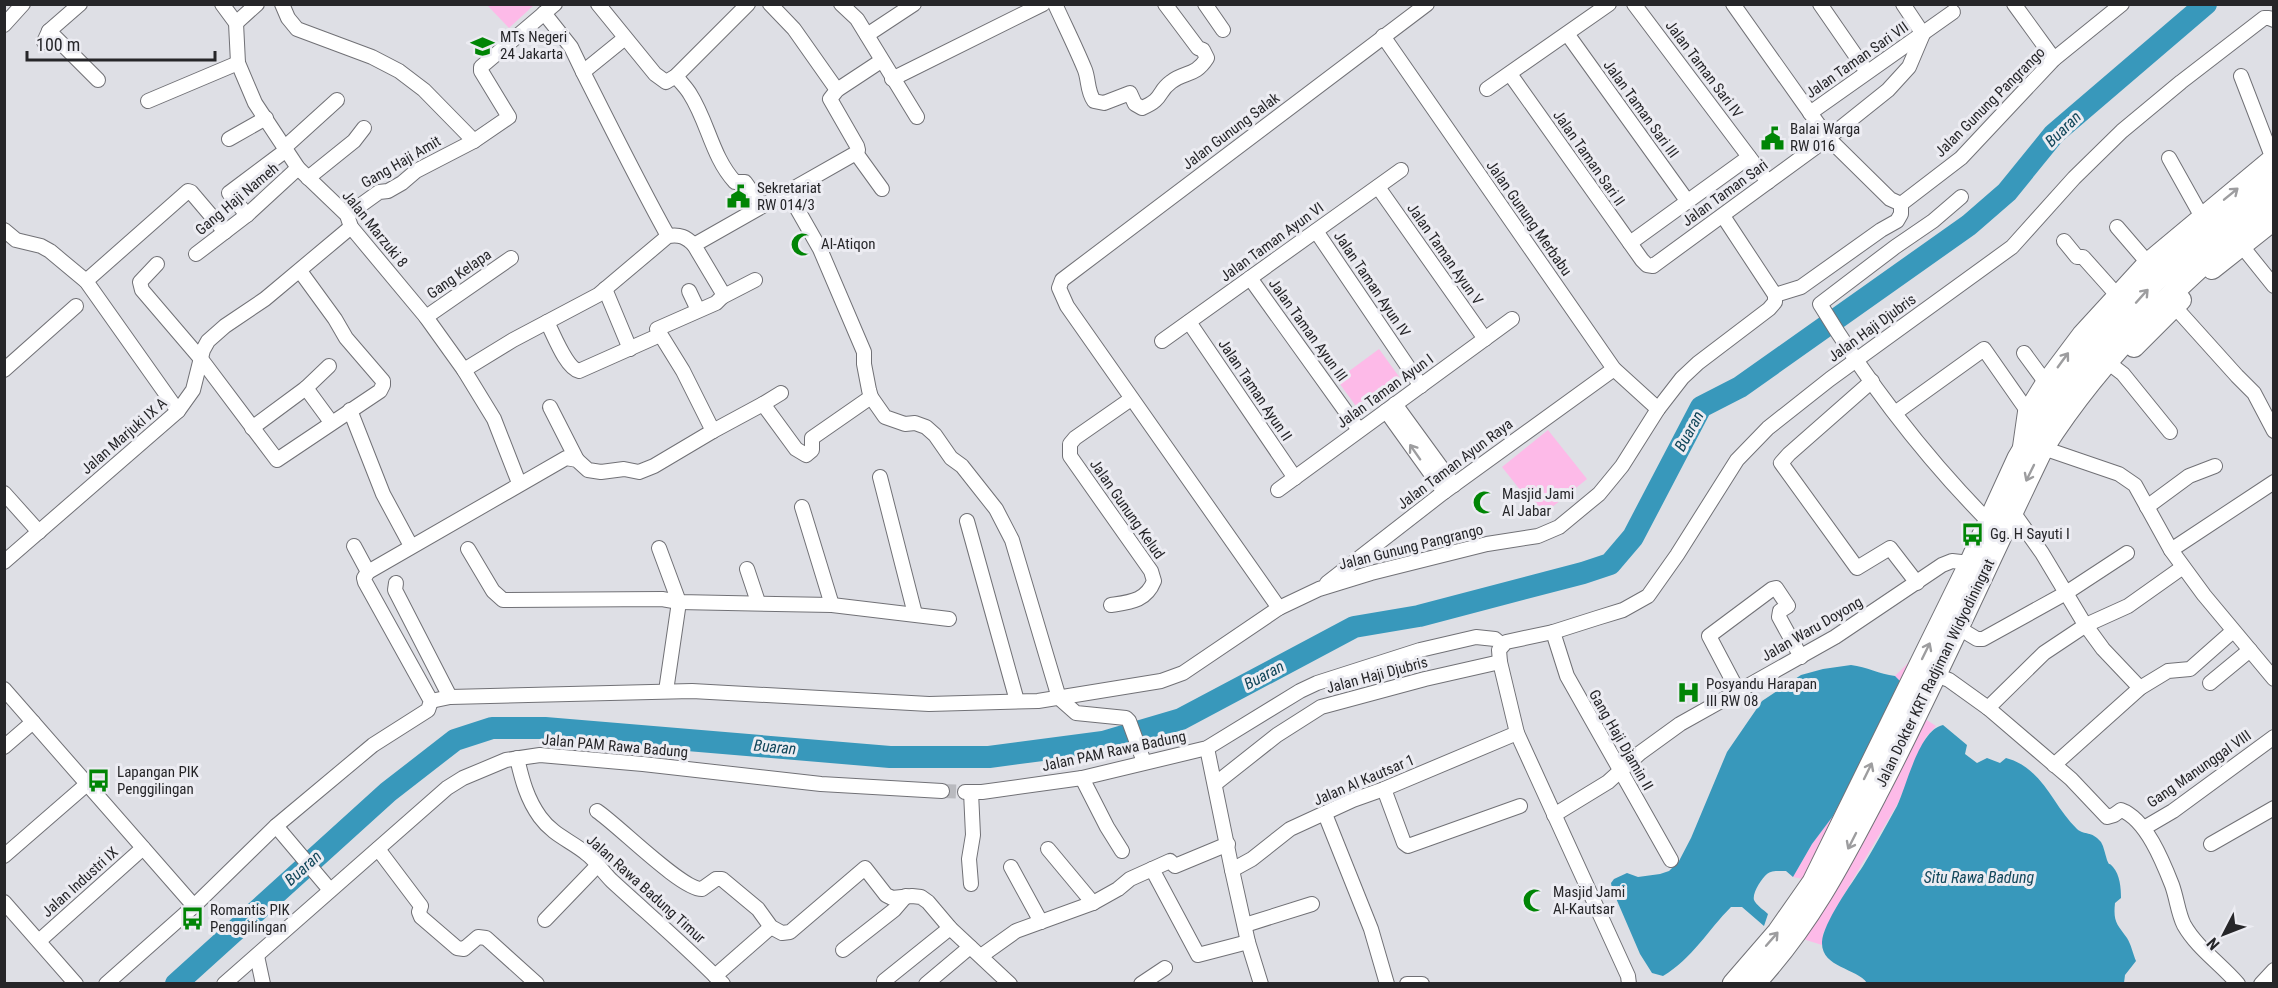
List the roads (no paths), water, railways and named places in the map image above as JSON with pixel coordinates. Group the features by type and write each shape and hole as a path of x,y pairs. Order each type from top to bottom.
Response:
{"main road":[{"name":"Jalan Dokter KRT Radjiman Widyodiningrat","path":"1754,984 1793,939 1834,876 1918,714 2013,512 2033,449 2037,426 2103,340 2154,282 2274,183"},
{"name":"Jalan Dokter KRT Radjiman Widyodiningrat","path":"1733,984 1778,932 1813,882 1989,522 2033,449 2153,309 2201,264 2274,202"}],"street":[{"path":"4,25 23,4"},
{"path":"80,4 46,36 99,80"},
{"path":"222,4 236,23 257,4"},
{"path":"282,4 288,18 297,29 372,57 399,72 423,90 474,141"},
{"path":"598,4 658,77 666,82 676,76 748,4"},
{"path":"770,4 794,29 837,90"},
{"path":"841,4 857,19 917,117"},
{"path":"867,35 914,4"},
{"path":"892,79 1044,4"},
{"path":"1054,4 1088,78 1089,92 1094,101 1104,103 1130,93 1135,104 1142,108 1155,102 1170,82 1193,73 1207,58 1166,4"},
{"path":"1205,4 1223,30"},
{"name":"Jalan Gunung Salak","path":"1131,399 1066,306 1059,288 1062,280 1427,4"},
{"path":"1486,89 1568,35 1609,4"},
{"name":"Jalan Taman Sari IV","path":"1635,4 1768,182"},
{"path":"1723,216 1775,295 1801,286 1897,221 1901,214 1901,204 1890,199 1828,138 1733,4"},
{"path":"1820,4 1867,72"},
{"name":"Jalan Taman Sari VII","path":"1903,4 1923,34"},
{"path":"2014,4 2054,59"},
{"name":"Jalan Gunung Pangrango","path":"1901,204 1961,158 2054,59 2122,4"},
{"path":"550,9 668,236"},
{"name":"Gang Haji Amit","path":"349,221 379,192 388,191 402,183 416,171 474,141 510,116 481,71 481,67 550,9"},
{"name":"Jalan Taman Sari VII","path":"1810,113 1953,12"},
{"name":"Jalan Haji Djubris","path":"1215,784 1277,735 1321,707 1425,679 1500,653 1511,640 1553,632 1623,610 1648,596 1677,555 1737,460 1768,428 1853,356 2012,247 2074,178 2145,111 2264,18 2274,20"},
{"name":"Jalan Marzuki 8","path":"236,23 238,63 255,103 298,168 349,221 426,317 464,370 494,419 519,483"},
{"name":"Jalan Taman Sari","path":"1642,260 1647,265 1653,266 1828,138 1888,90 1909,67 1923,34"},
{"name":"Jalan Taman Sari III","path":"1568,35 1688,202"},
{"name":"Jalan Gunung Merbabu","path":"1383,36 1614,369 1658,409"},
{"path":"583,72 625,38"},
{"path":"881,61 837,90 830,101 857,146 856,153 882,189"},
{"path":"148,101 238,63"},
{"name":"Jalan Taman Sari II","path":"1510,74 1642,260"},
{"path":"676,76 691,94 725,168 735,182 742,181 747,184 762,206"},
{"path":"2241,76 2273,159"},
{"path":"247,215 229,193 284,150 337,100"},
{"path":"229,140 266,118"},
{"path":"308,178 354,141 364,128"},
{"path":"694,246 856,153"},
{"path":"1630,243 1749,157"},
{"path":"2169,158 2202,217"},
{"name":"Jalan Dokter KRT Radjiman Widyodiningrat","path":"2033,449 2028,412 2046,382 2082,335 2148,263 2273,159"},
{"name":"Gang Haji Nameh","path":"196,254 247,215 298,168"},
{"name":"Jalan Taman Ayun VI","path":"1162,341 1401,170"},
{"name":"Jalan Taman Ayun V","path":"1378,187 1485,339"},
{"path":"86,281 188,191 225,232"},
{"path":"787,191 820,249 864,352 864,364 871,397 885,417 904,424 915,423 926,427 935,435 951,458 962,466 996,509 1012,540 1059,698 1076,713 1126,718 1132,725 1143,755"},
{"path":"1961,197 1934,221 1820,304 1853,356 1895,413 1953,486 1989,522"},
{"name":"Jalan Dokter KRT Radjiman Widyodiningrat","path":"2064,415 2216,266 2274,220"},
{"name":"Jalan Marjuki IX A","path":"4,562 178,411 193,390 203,350 208,341 300,271 349,221"},
{"path":"2117,227 2148,263"},
{"path":"4,230 16,240 41,246 50,251 86,281 178,411"},
{"name":"Jalan Taman Ayun IV","path":"1316,231 1421,386"},
{"path":"464,370 598,295 668,236 678,235 686,238 694,246 722,292 722,297"},
{"path":"2064,241 2078,258 2083,257 2117,296"},
{"path":"2241,245 2274,286"},
{"name":"Gang Kelapa","path":"426,317 511,258"},
{"path":"157,264 140,282 141,290 201,359 277,460 380,390 383,385 383,381 346,338 300,271"},
{"name":"Jalan Taman Ayun III","path":"1250,278 1359,430"},
{"path":"713,431 683,371 657,332 658,327 716,303 722,297 755,280"},
{"path":"605,289 630,349"},
{"path":"689,291 698,310"},
{"name":"Jalan Gunung Pangrango","path":"431,701 450,697 666,691 929,704 1017,701 1059,698 1142,685 1183,673 1279,608 1319,589 1371,573 1487,544 1538,536 1559,527 1599,494 1622,466 1658,409 1682,378 1698,363 1769,309 1775,302 1775,295"},
{"path":"4,370 76,306"},
{"path":"2174,306 2249,387 2274,431"},
{"name":"Jalan Taman Ayun I","path":"1278,489 1512,319"},
{"path":"547,322 570,366 576,371 660,335"},
{"name":"Jalan Taman Ayun II","path":"1189,322 1294,478"},
{"path":"1895,413 1984,349 2028,412"},
{"path":"2024,353 2046,382"},
{"path":"252,428 306,388 329,366"},
{"path":"2114,367 2123,374 2170,432"},
{"name":"Jalan Taman Ayun Raya","path":"1319,589 1449,489 1614,369"},
{"path":"1872,381 1781,463 1857,568 1890,548 1917,583"},
{"path":"306,388 331,422"},
{"path":"550,407 577,460 588,470 601,472 624,469 639,472 654,466 781,393"},
{"path":"762,404 789,440 804,455 812,450 812,438 871,397"},
{"path":"1131,399 1279,608"},
{"name":"Jalan Gunung Kelud","path":"1111,605 1141,598 1150,591 1154,581 1151,571 1070,456 1070,444 1075,438 1131,399"},
{"path":"1391,408 1449,489"},
{"path":"350,410 383,494 411,546"},
{"path":"2033,449 2128,479 2135,485 2183,567 2274,679"},
{"path":"106,984 373,745 428,710 431,701 365,582 364,578 368,572 519,483 566,458 577,460"},
{"path":"2147,507 2189,476 2215,466"},
{"path":"880,477 915,614"},
{"path":"2171,550 2274,482"},
{"path":"4,493 39,532"},
{"path":"802,507 832,605"},
{"path":"2013,512 2103,649 2140,688"},
{"path":"967,521 1017,701"},
{"path":"354,546 368,572"},
{"path":"659,548 679,602 666,691"},
{"path":"468,549 493,591 504,600 662,599 679,602 832,605 949,619"},
{"path":"1957,627 1977,639 1983,639 2066,593 2127,553"},
{"name":"Jalan Waru Doyong","path":"1554,815 1608,782 1640,753 1680,724 1801,657 1952,561 1970,563"},
{"path":"1988,708 2044,654 2086,625 2128,606 2183,567"},
{"path":"747,569 758,602"},
{"path":"396,583 395,590 450,697"},
{"path":"1738,691 1709,636 1776,588 1788,605 1780,611 1779,617 1801,657"},
{"path":"2054,765 2140,688 2168,671 2190,669 2233,631"},
{"name":"Gang Haji Djamin II","path":"1553,632 1567,676 1671,860"},
{"path":"1207,748 1317,683 1420,650 1476,637 1494,639 1500,653 1516,733 1628,976 1629,984"},
{"path":"2210,682 2250,650"},
{"path":"1936,675 1949,680 1988,708 2054,765 2107,817 2121,810 2127,812 2144,828 2169,879 2184,925 2209,955 2238,984"},
{"path":"4,689 194,906"},
{"path":"4,747 33,722"},
{"name":"Jalan Al Kautsar 1","path":"1232,870 1252,859 1290,829 1353,800 1516,733"},
{"name":"Gang Manunggal VIII","path":"2144,828 2173,811 2274,737"},
{"name":"Jalan PAM Rawa Badung","path":"971,884 969,859 973,835 968,792 1082,778 1143,755 1207,748 1248,942 1261,984"},
{"name":"Jalan PAM Rawa Badung","path":"224,984 257,956 328,888 378,849 447,788 463,778 506,760 540,755 821,784 942,791"},
{"name":"Jalan Rawa Badung Timur","path":"517,758 523,784 531,803 556,835 587,854 719,980"},
{"path":"1082,778 1122,851"},
{"path":"4,856 87,784"},
{"path":"1384,789 1404,843 1408,846 1520,806"},
{"path":"2211,844 2274,808"},
{"path":"597,811 655,861 694,888 702,889 716,879 722,879 758,909 771,927 783,933 790,932 865,868 886,895 921,897 928,902 950,928 1006,979"},
{"path":"1325,814 1371,929 1387,984"},
{"path":"278,828 328,888"},
{"path":"933,982 976,951 1016,931 1093,903 1118,889 1130,879 1170,861 1175,866 1228,844"},
{"name":"Jalan Industri IX","path":"39,941 143,848"},
{"path":"378,849 421,906 419,912 421,916 457,948 464,949 478,937 486,938 537,984"},
{"path":"1048,849 1093,903"},
{"path":"545,920 597,866"},
{"path":"1011,867 1041,922"},
{"path":"1152,869 1198,955 1248,942"},
{"path":"843,950 890,914 906,896"},
{"path":"4,902 76,984"},
{"path":"1245,925 1312,904"},
{"path":"719,980 771,927"},
{"path":"884,981 950,928"},
{"path":"257,956 263,984"},
{"path":"1141,984 1165,968"},
{"path":"2261,984 2274,970"},
{"path":"989,984 1006,979"},
{"path":"1407,984 1422,984"}],"water":[{"path":"1851,665 1895,676 1900,681 1900,687 1833,816 1812,844 1793,877 1786,871 1771,872 1758,886 1754,900 1768,914 1764,926 1742,907 1731,907 1683,961 1663,976 1652,973 1640,954 1611,883 1614,879 1627,873 1638,877 1660,874 1669,871 1679,861 1727,752 1762,701 1801,675"},
{"name":"Situ Rawa Badung","path":"1943,725 1967,745 1965,754 1977,763 1987,758 2000,763 2006,758 2029,770 2046,788 2077,829 2091,834 2101,842 2108,862 2115,870 2120,882 2121,898 2115,903 2115,919 2128,940 2136,961 2125,975 2124,983 1867,983 1827,957 1823,951 1822,942 1827,924 1897,806 1921,747 1935,729"}],"waterway":[{"name":"Buaran","path":"176,984 388,792 455,740 492,728 545,728 890,757 989,757 1103,742 1181,719 1354,627 1419,616 1610,564 1633,537 1701,407 1740,387 1969,225 2007,192 2054,134 2206,4"}],"tunnel":[{"path":"942,791 965,792"}],"place":[{"name":"MTs Negeri 24 Jakarta","path":"482,46"},
{"name":"Balai Warga RW 016","path":"1772,138"},
{"name":"Sekretariat RW 014/3","path":"739,197"},
{"name":"Al-Atiqon","path":"803,244"},
{"name":"Masjid Jami Al Jabar","path":"1484,503"},
{"name":"Gg. H Sayuti I","path":"1972,534"},
{"name":"Posyandu Harapan III RW 08","path":"1688,693"},
{"name":"Lapangan PIK Penggilingan","path":"99,781"},
{"name":"Masjid Jami Al-Kautsar","path":"1535,901"},
{"name":"Romantis PIK Penggilingan","path":"192,919"}]}
